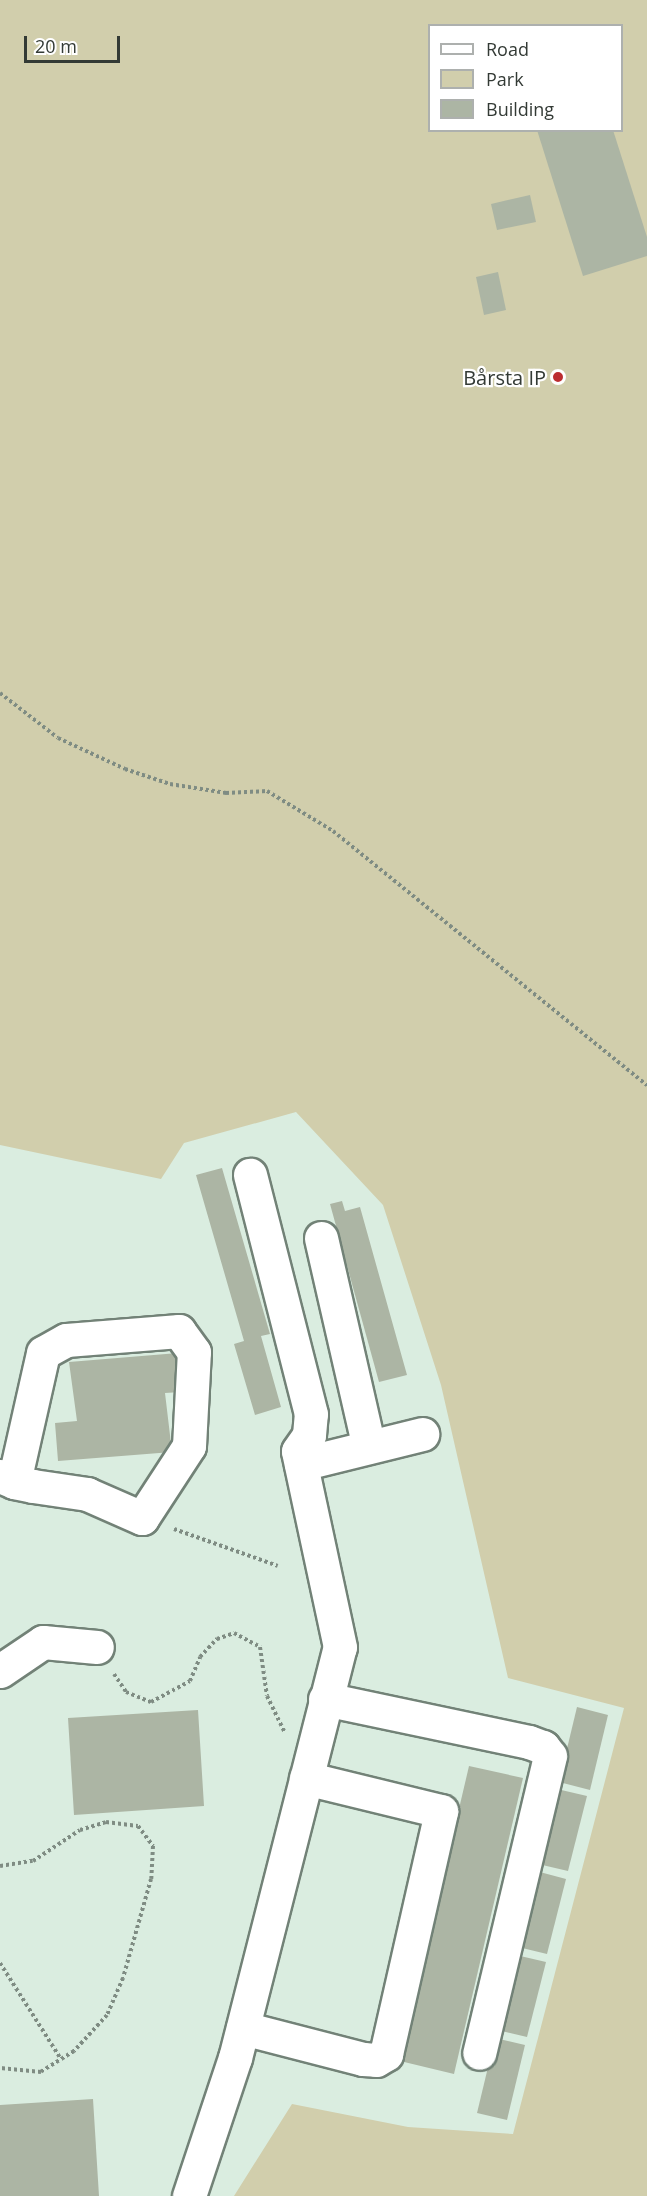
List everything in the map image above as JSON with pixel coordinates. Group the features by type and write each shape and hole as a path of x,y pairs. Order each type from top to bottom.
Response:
{"lane":[{"path":"189,2196 243,2028 340,1637 298,1451 309,1435 311,1414 250,1175"},
{"path":"321,1238 369,1447"},
{"path":"179,1331 194,1352 189,1446 142,1518 87,1494 7,1479 43,1353 66,1340 179,1331"},
{"path":"301,1464 422,1434"},
{"path":"0,1671 43,1642 97,1647"},
{"path":"325,1699 529,1742 550,1756 479,2053"},
{"path":"243,2028 363,2059 376,2060 386,2054 441,1811 306,1778"}],"path":[{"path":"0,693 58,738 125,769 170,784 226,793 267,791 333,831 594,1038 647,1085"},
{"path":"142,1518 278,1566"},
{"path":"97,1647 126,1692 151,1702 190,1681 200,1657 216,1639 234,1633 260,1647 267,1696 306,1778"},
{"path":"0,1866 33,1861 80,1830 106,1822 138,1827 153,1846 151,1879 123,1978 107,2015 61,2059 41,2072 0,2068"},
{"path":"0,1963 61,2059"}],"green space":[{"path":"0,0 647,0 647,2196 234,2196 292,2104 408,2127 513,2134 624,1708 508,1678 441,1385 383,1205 296,1112 184,1143 161,1179 0,1145"}],"building":[{"path":"538,132 614,132 647,237 647,256 583,276"},
{"path":"530,195 536,222 497,230 491,204"},
{"path":"498,272 506,310 484,315 476,277"},
{"path":"222,1168 270,1334 261,1336 281,1407 255,1415 234,1344 244,1341 196,1175"},
{"path":"342,1201 345,1211 360,1207 407,1375 379,1382 330,1204"},
{"path":"178,1353 181,1392 165,1393 172,1452 58,1461 55,1423 77,1421 69,1362"},
{"path":"577,1707 608,1715 590,1790 559,1782"},
{"path":"198,1710 204,1806 74,1815 68,1718"},
{"path":"469,1766 523,1778 454,2074 400,2061"},
{"path":"557,1789 587,1796 568,1871 538,1864"},
{"path":"536,1871 566,1879 547,1954 518,1947"},
{"path":"516,1955 546,1962 527,2037 497,2030"},
{"path":"495,2038 525,2045 507,2120 477,2113"},
{"path":"93,2099 99,2196 0,2196 0,2105"}],"place":[{"name":"Bårsta IP","path":"558,377"}]}
